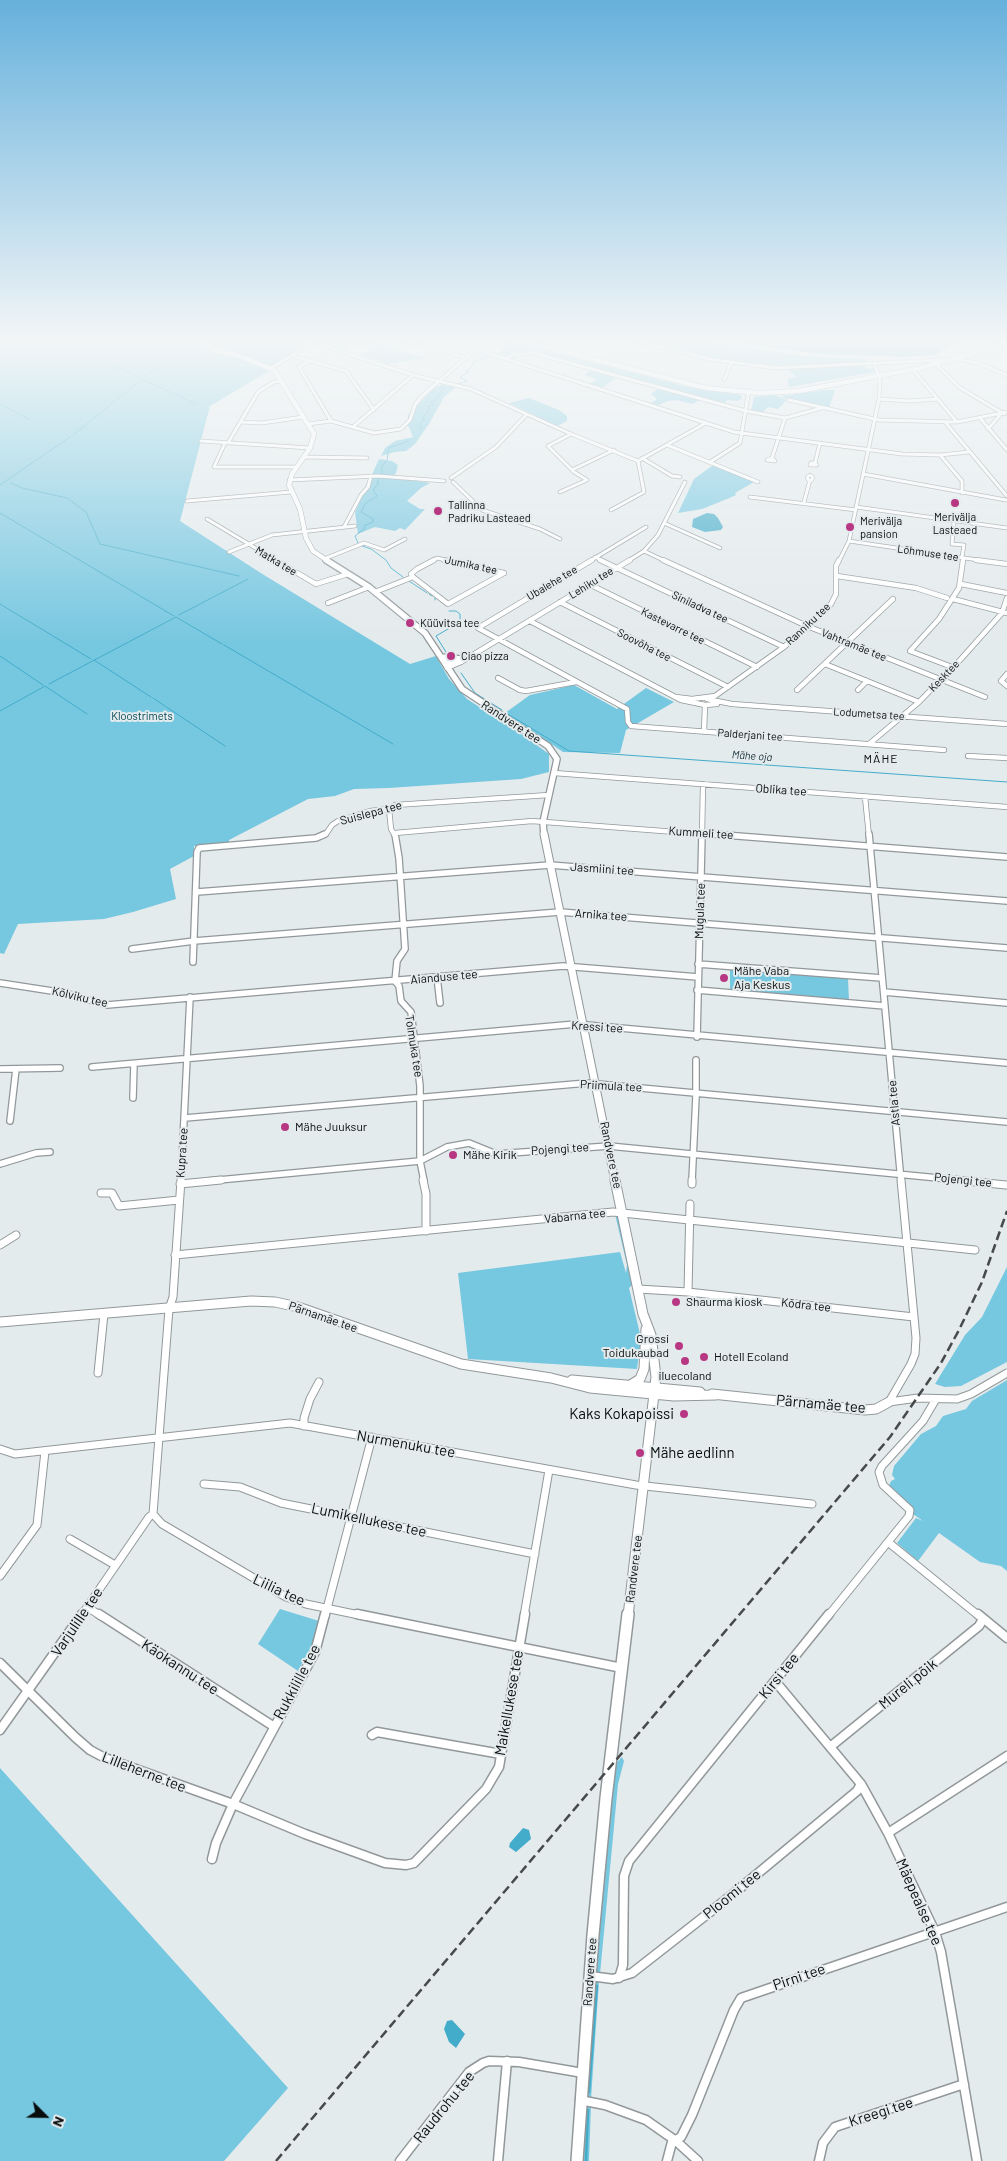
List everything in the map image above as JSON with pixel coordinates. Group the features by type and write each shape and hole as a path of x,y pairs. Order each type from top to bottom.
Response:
{"main road":[{"path":"289,480 310,448 312,442"},
{"name":"Randvere tee","path":"289,480 291,492 300,509 309,545 324,559 375,592 425,632 462,689 471,697 552,750 556,758 543,822 550,865 622,1213 646,1325 650,1335 654,1358 655,1391 606,1798 582,2073 578,2161"},
{"path":"441,657 461,658"},
{"name":"Pärnamäe tee","path":"0,1322 251,1301 275,1302 298,1307 448,1361 550,1378 590,1388 716,1395 865,1410 876,1409 889,1402"},
{"path":"632,1384 641,1376 644,1369 646,1325"},
{"name":"Pärnamäe tee","path":"550,1378 632,1384 655,1391"}],"street":[{"path":"212,442 310,448"},
{"path":"289,480 389,476 444,481 448,483 501,442"},
{"path":"556,442 548,446 572,470 587,480 560,492"},
{"path":"592,442 638,461"},
{"path":"638,461 673,442"},
{"path":"710,462 738,446 739,442"},
{"path":"772,458 777,442"},
{"path":"810,442 902,454 940,455 969,452"},
{"name":"Ranniku tee","path":"706,702 784,647 831,604 836,594 837,561 849,542 870,442"},
{"path":"863,474 1007,501 1007,496 961,442"},
{"path":"226,443 214,467 297,467"},
{"path":"814,463 820,443"},
{"path":"667,445 758,482"},
{"path":"572,470 614,450"},
{"path":"940,455 962,482 962,493"},
{"path":"304,457 367,458"},
{"path":"642,458 672,476 680,477"},
{"path":"611,510 644,492 638,461"},
{"path":"344,527 361,495 368,487 371,476"},
{"path":"452,480 482,510 540,529 560,539"},
{"path":"804,502 810,480"},
{"name":"Lehiku tee","path":"446,666 457,664 644,551 655,540 684,482"},
{"path":"187,501 291,492"},
{"path":"750,497 856,508 1007,528"},
{"name":"Matka tee","path":"207,519 316,584 348,574"},
{"path":"952,667 910,651 939,619 961,584 964,545 952,544 954,521"},
{"path":"664,523 720,548"},
{"path":"229,552 247,543 272,535 355,526"},
{"name":"Ubalehe tee","path":"497,640 480,631 479,626 646,527"},
{"path":"324,559 364,543 384,550 405,539"},
{"name":"Lõhmuse tee","path":"849,542 1007,564"},
{"name":"Vahtramäe tee","path":"644,551 807,626 985,697"},
{"name":"Siniladva tee","path":"596,557 784,647"},
{"name":"Jumika tee","path":"437,558 504,573 448,604 413,577 411,574 417,569 437,558"},
{"path":"837,576 916,588 947,598"},
{"path":"375,592 413,577"},
{"name":"Kastevarre tee","path":"589,584 757,667"},
{"path":"961,584 1007,593"},
{"path":"328,603 369,588"},
{"name":"Kesktee","path":"869,744 919,702 1005,613 1007,598"},
{"path":"797,690 894,599"},
{"path":"953,599 1005,613"},
{"name":"Soovõha tee","path":"560,602 728,687"},
{"path":"530,621 689,703 719,702 732,704"},
{"name":"Palderjani tee","path":"497,640 626,709 628,712 628,722 631,726 944,750"},
{"name":"Lehiku tee","path":"446,666 461,658 470,656"},
{"path":"825,664 919,702"},
{"path":"1007,674 1001,681 1007,686"},
{"path":"498,678 520,690 526,691 576,682"},
{"path":"858,690 867,681"},
{"path":"715,697 715,700 719,702"},
{"path":"704,732 706,702"},
{"path":"706,702 732,704"},
{"name":"Lodumetsa tee","path":"732,704 1007,724"},
{"path":"968,756 1007,758"},
{"name":"Oblika tee","path":"554,772 1007,807"},
{"name":"Mugula tee","path":"696,1036 703,784"},
{"name":"Suislepa tee","path":"196,892 197,852 199,848 316,838 326,834 332,825 338,821 389,809 395,805 549,794"},
{"name":"Astla tee","path":"865,797 916,1338 915,1354 908,1371 889,1402"},
{"path":"389,809 391,829 395,833 405,949 397,961 395,981"},
{"name":"Kummeli tee","path":"395,833 543,822 1007,857"},
{"name":"Jasmiini tee","path":"196,892 550,865 1007,901"},
{"path":"193,962 196,892"},
{"name":"Arnika tee","path":"132,950 136,947 194,941 560,912 1007,948"},
{"path":"698,964 882,978"},
{"name":"Aianduse tee","path":"190,997 571,966 698,976"},
{"path":"437,977 440,1003"},
{"name":"Tolmuka tee","path":"395,981 399,986 401,1001 411,1012 420,1098 420,1161 426,1194 426,1231"},
{"name":"Kõlviku tee","path":"0,983 65,993 107,1006 190,997"},
{"path":"697,990 885,1006"},
{"path":"884,992 1007,1003"},
{"name":"Kupra tee","path":"170,1309 173,1297 185,1118 184,1091 190,997"},
{"name":"Kressi tee","path":"92,1067 584,1024 696,1036 1007,1063"},
{"path":"692,1184 696,1060"},
{"path":"132,1098 134,1064"},
{"path":"0,1069 60,1068"},
{"path":"10,1121 16,1069"},
{"name":"Priimula tee","path":"185,1118 596,1083 696,1094 894,1110 1007,1122"},
{"name":"Pojengi tee","path":"180,1184 420,1161 447,1147 469,1143 496,1154 609,1146 1006,1185"},
{"path":"0,1164 36,1153 50,1152"},
{"path":"102,1194 112,1193 119,1206 179,1200"},
{"path":"688,1292 690,1204"},
{"name":"Vabarna tee","path":"175,1255 613,1212 975,1250"},
{"path":"0,1245 16,1235"},
{"name":"Kõdra tee","path":"638,1289 688,1292 914,1317"},
{"path":"153,1514 170,1309"},
{"path":"98,1373 104,1314"},
{"name":"Pärnamäe tee","path":"889,1402 918,1398 957,1399 971,1394 1007,1373"},
{"path":"304,1426 304,1418 310,1399 319,1382"},
{"name":"Kirsi tee","path":"619,1978 623,1965 624,1876 629,1861 908,1518 910,1512 883,1485 879,1476 880,1469 923,1421 936,1399"},
{"name":"Nurmenuku tee","path":"0,1449 15,1454 45,1452 290,1423 644,1486 812,1504"},
{"name":"Rukkilille tee","path":"212,1859 216,1842 233,1804 273,1726 310,1662 317,1644 372,1437"},
{"path":"0,1576 37,1525 45,1452"},
{"name":"Maikellukese tee","path":"233,1804 305,1834 385,1863 406,1865 414,1863 423,1855 486,1789 499,1767 549,1470"},
{"name":"Lumikellukese tee","path":"204,1484 240,1487 281,1503 535,1554"},
{"name":"Varjulille tee","path":"0,1730 30,1691 115,1565 153,1514"},
{"name":"Liilia tee","path":"153,1514 162,1524 262,1585 292,1599 326,1609 622,1668"},
{"path":"70,1539 115,1565"},
{"path":"888,1542 1007,1638"},
{"name":"Käokannu tee","path":"88,1607 273,1726"},
{"name":"Mureli põik","path":"830,1747 980,1626 984,1619"},
{"name":"Lilleherne tee","path":"0,1663 90,1750 105,1758 233,1804"},
{"name":"Mäepealse tee","path":"775,1681 861,1784 888,1833 935,1932 941,1952 977,2161"},
{"path":"372,1735 377,1732 501,1754"},
{"path":"888,1833 1007,1756"},
{"name":"Ploomi tee","path":"619,1978 632,1973 733,1894 857,1791 861,1784"},
{"name":"Pirni tee","path":"666,2161 672,2142 676,2142 681,2137 692,2115 734,2010 741,1998 1007,1907"},
{"path":"590,1976 606,1979 619,1978"},
{"name":"Raudrohu tee","path":"400,2161 469,2072 489,2061 507,2061 582,2073"},
{"path":"498,2161 507,2061"},
{"name":"Kreegi tee","path":"818,2161 823,2143 835,2127 964,2084"},
{"path":"580,2100 605,2105 646,2120 698,2161"}],"green space":[{"name":"Kloostrimets","path":"0,442 201,442 180,521 264,575 410,664 436,656 449,679 467,699 549,754 549,772 521,779 354,789 335,796 308,799 229,840 229,843 194,846 194,856 170,869 176,899 104,919 18,924 4,954 0,953"},
{"path":"394,442 417,442 406,451 381,456 385,448"},
{"path":"379,459 392,461 398,465 396,473 392,477 430,483 421,488 407,501 420,509 425,509 405,530 400,528 395,531 375,527 358,534 355,512"},
{"path":"716,463 754,482 727,499 702,509 678,513 694,479"},
{"path":"574,685 617,709 646,688 674,702 626,730 620,753 563,752 505,713 530,695"},
{"path":"730,968 848,978 849,1001 730,991"},
{"path":"615,1214 619,1216 633,1284 629,1288 641,1338 637,1369 468,1359 458,1273 620,1252 626,1273 627,1265"},
{"path":"1007,1267 1007,1362 961,1386 945,1387 935,1384 965,1335 982,1317"},
{"path":"1007,1380 1007,1571 1001,1566 980,1562 939,1533 918,1561 897,1543 916,1518 923,1521 913,1514 913,1509 889,1486 891,1481 895,1479 892,1475 894,1466 921,1434 936,1426 943,1416 966,1409 972,1401"},
{"path":"280,1609 319,1621 315,1639 298,1671 258,1644"},
{"path":"622,1757 624,1761 618,1784 600,1974 595,1971 614,1765"},
{"path":"0,1768 288,2088 224,2161 0,2161"},
{"path":"599,1981 591,2099 587,2094 594,1983"},
{"path":"591,2105 589,2161 583,2161 585,2109"}],"shaded area":[{"path":"707,513 714,514 718,518 723,527 721,530 705,532 692,527 693,519"},
{"path":"523,1828 529,1830 531,1839 516,1852 509,1847 510,1843"},
{"path":"452,2020 465,2034 456,2048 449,2042 444,2029 447,2021"}],"waterway":[{"path":"0,485 63,442"},
{"path":"387,460 389,448 406,442"},
{"path":"382,474 382,466 386,461"},
{"name":"Mähe oja","path":"358,543 355,536 365,528 364,526 373,522 373,519 361,512 366,503 377,496 373,490 379,483 377,483 378,480"},
{"path":"11,483 22,488 67,498 86,512 100,544 239,576"},
{"path":"0,513 174,616"},
{"path":"362,546 371,549 386,560 391,568 403,577"},
{"path":"179,615 248,579"},
{"name":"Mähe oja","path":"409,581 427,593"},
{"path":"0,604 91,659"},
{"path":"446,652 436,636 460,622 460,614 456,611 449,611"},
{"path":"94,660 176,617 222,644"},
{"path":"224,645 393,744"},
{"path":"0,656 43,685"},
{"path":"49,684 94,660"},
{"path":"94,660 151,697"},
{"name":"Mähe oja","path":"461,673 475,693 502,710"},
{"path":"0,711 45,686 87,714"},
{"path":"153,698 225,746"},
{"name":"Mähe oja","path":"506,713 569,751 1007,782"},
{"path":"589,2092 597,1986"},
{"path":"586,2161 588,2110"}],"railway":[{"path":"276,2161 890,1437 941,1363 959,1330 982,1282 1007,1211"}],"place":[{"name":"Merivälja Lasteaed","path":"955,503"},
{"name":"Tallinna Padriku Lasteaed","path":"438,511"},
{"name":"Merivälja pansion","path":"850,527"},
{"name":"Küüvitsa tee","path":"410,623"},
{"name":"Ciao pizza","path":"451,656"},
{"name":"Mähe Vaba Aja Keskus","path":"724,978"},
{"name":"Mähe Juuksur","path":"285,1127"},
{"name":"Mähe Kirik","path":"453,1155"},
{"name":"Shaurma kiosk","path":"676,1302"},
{"name":"Grossi Toidukaubad","path":"679,1346"},
{"name":"Hotell Ecoland","path":"704,1357"},
{"name":"iluecoland","path":"685,1361"},
{"name":"Kaks Kokapoissi","path":"684,1414"},
{"name":"Mähe aedlinn","path":"640,1453"}],"district":[{"name":"MÄHE","path":"881,759"}]}
